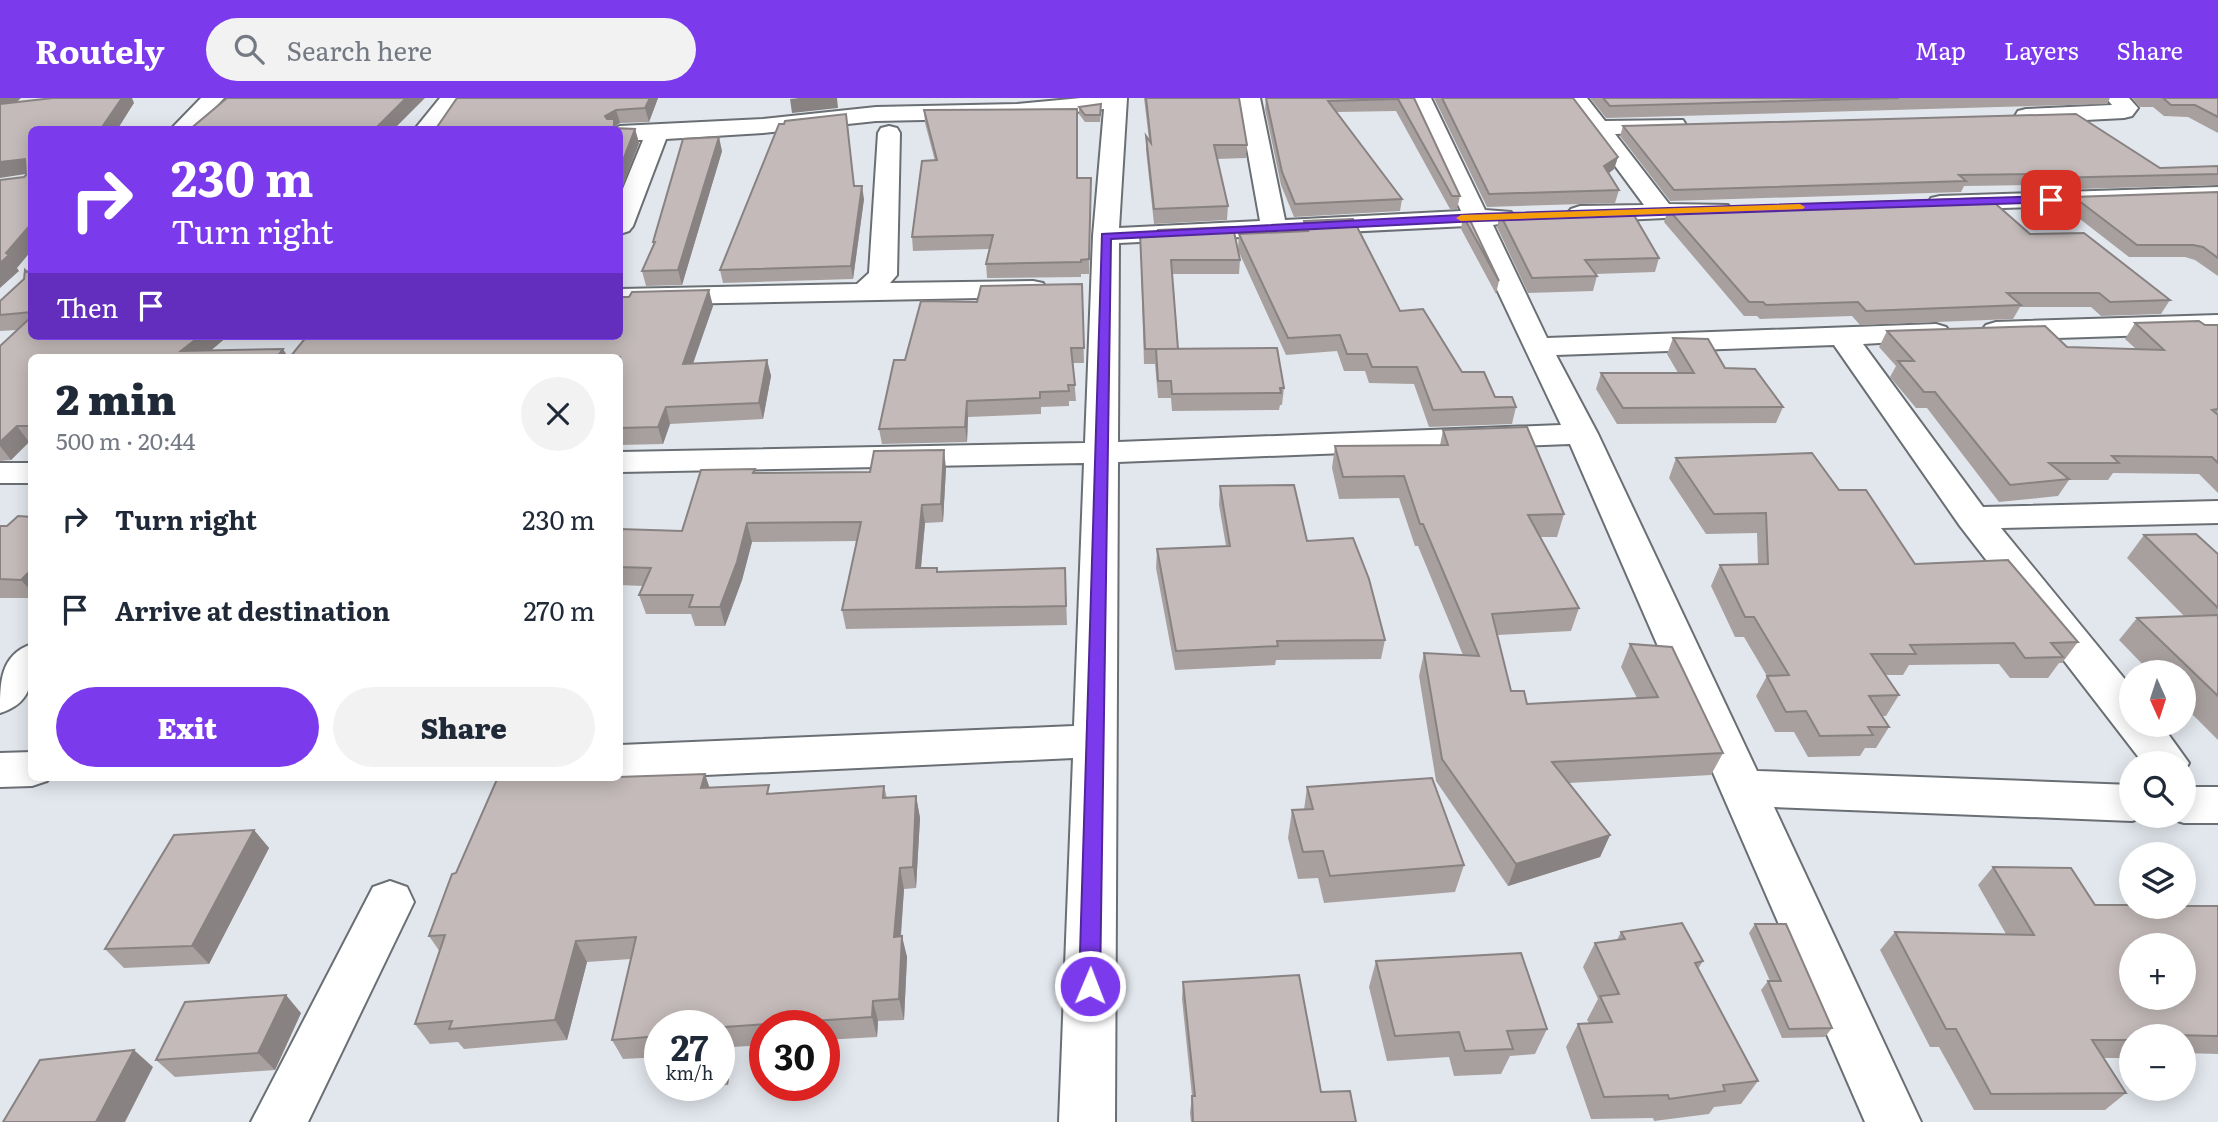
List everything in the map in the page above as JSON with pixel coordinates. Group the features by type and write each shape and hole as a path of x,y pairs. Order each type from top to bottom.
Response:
{"street":[{"path":"185,126 212,98"},
{"path":"428,126 451,98"},
{"path":"1249,98 1274,228"},
{"path":"1420,98 1581,434 1894,1122"},
{"path":"1576,98 1661,212"},
{"path":"2009,116 2124,111 2127,108 2117,98"},
{"path":"623,133 657,134 848,117 1017,111 1116,99 1106,236 1082,288 1101,453 1087,1122"},
{"path":"848,117 889,133 926,113"},
{"path":"1600,128 1702,125"},
{"path":"874,284 889,133"},
{"path":"623,219 657,134"},
{"path":"1912,204 2218,194"},
{"path":"1557,215 1745,209"},
{"path":"1106,236 1530,216"},
{"path":"623,297 874,284 911,292 1082,288"},
{"path":"1537,347 2218,324"},
{"path":"1842,336 1973,517 2119,702"},
{"path":"623,461 1101,453 1581,434"},
{"path":"0,473 28,473"},
{"path":"1973,517 2218,512"},
{"path":"0,698 28,663"},
{"path":"2147,737 2158,751"},
{"path":"623,762 1094,741"},
{"path":"0,769 28,769"},
{"path":"1741,788 2119,803"},
{"path":"279,1122 390,902"}],"building":[{"path":"53,98 122,98 103,126 28,126 28,228 0,263 0,180 26,175 25,159 0,162 0,104"},
{"path":"227,98 406,98 378,126 194,126"},
{"path":"457,98 650,98 645,108 616,110 605,116 607,119 614,119 614,126 438,126"},
{"path":"1146,98 1239,98 1247,145 1214,145 1228,206 1154,209 1146,136 1151,143"},
{"path":"1266,98 1414,98 1460,196 1452,196 1398,99 1328,101 1402,199 1295,204 1282,172"},
{"path":"1442,98 1573,98 1618,157 1604,166 1619,190 1489,194"},
{"path":"1603,98 1899,98 1610,106"},
{"path":"2163,98 2218,98 2218,117 2195,105 2171,105"},
{"path":"1101,104 1100,115 1085,115 1079,107"},
{"path":"1077,109 1077,178 1091,178 1089,259 1081,262 986,264 993,235 912,237 922,161 937,160 924,110"},
{"path":"846,114 854,186 862,186 851,266 720,270 779,124"},
{"path":"2076,114 2160,168 2218,166 2218,174 2049,178 2044,174 1959,175 1966,181 1674,190 1623,126"},
{"path":"623,128 635,129 623,160"},
{"path":"719,137 678,270 642,271 655,242 683,139"},
{"path":"2218,192 2218,258 2203,247 2193,245 2137,245 2074,197"},
{"path":"1989,198 2030,234 2084,233 2170,300 2110,302 2099,293 2007,293 2021,305 1866,311 1858,302 1766,305 1763,302 1749,302 1668,209"},
{"path":"1631,210 1659,258 1585,260 1597,276 1532,278 1500,214"},
{"path":"1463,216 1468,216 1499,281"},
{"path":"1353,219 1400,311 1423,309 1462,372 1484,372 1495,397 1512,397 1516,407 1433,410 1417,367 1372,367 1367,354 1347,354 1340,335 1288,338 1239,234 1308,231 1304,221"},
{"path":"1233,227 1240,260 1171,260 1178,349 1145,349 1140,233"},
{"path":"25,270 28,312 0,315 0,301 24,279"},
{"path":"1082,284 1084,348 1071,348 1075,385 1068,385 1069,391 1040,392 1040,398 967,401 965,427 879,429 894,360 905,360 921,301 977,302 981,286"},
{"path":"709,290 683,364 767,360 759,403 666,407 658,427 623,428 623,354 292,354 304,340 623,340 623,297 629,297 632,292"},
{"path":"28,320 28,340 195,340 181,351 283,349 279,354 28,354 28,426 17,426 0,442 0,346"},
{"path":"2199,321 2205,325 2218,325 2218,409 2212,410 2218,415 2218,463 2212,457 2112,456 2119,463 2049,463 2069,479 2010,485 1935,392 1924,392 1898,361 1914,361 1887,331 2045,326 2067,347 2164,350 2135,323"},
{"path":"1673,338 1708,339 1725,368 1755,369 1783,407 1623,408 1601,373 1694,373"},
{"path":"1277,348 1284,388 1280,388 1281,393 1172,394 1171,381 1158,381 1156,349"},
{"path":"1527,427 1564,514 1528,515 1579,608 1492,614 1511,691 1524,691 1527,704 1658,697 1630,644 1672,647 1723,753 1552,762 1610,835 1516,864 1442,759 1424,653 1479,656 1423,524 1420,524 1404,476 1343,477 1335,446 1448,445 1443,430"},
{"path":"944,450 941,504 922,505 916,568 937,568 937,572 1065,568 1066,606 842,610 861,522 747,523 737,562 720,607 689,607 693,595 639,595 651,568 623,567 623,529 682,531 701,470 755,469 753,473 870,472 874,451"},
{"path":"1812,453 1839,490 1866,490 1915,564 2008,560 2078,642 2051,643 2063,657 2025,658 2014,643 1910,645 1916,654 1871,654 1899,695 1869,696 1889,727 1868,727 1873,735 1820,736 1806,711 1786,712 1767,676 1789,675 1754,617 1745,617 1720,565 1768,564 1766,513 1714,514 1676,458"},
{"path":"1294,485 1307,541 1353,538 1369,579 1385,640 1277,641 1278,646 1176,651 1157,549 1230,546 1220,486"},
{"path":"18,516 28,517 28,573 21,580 0,579 0,526 7,526"},
{"path":"2196,534 2218,554 2218,608 2144,535"},
{"path":"2218,615 2218,696 2196,675 2196,660 2181,660 2137,618"},
{"path":"705,774 701,788 769,785 767,794 884,786 883,798 916,796 913,867 900,868 894,937 902,936 899,999 873,1001 872,1017 840,1019 840,1010 749,1010 749,1025 735,1026 735,1010 644,1010 644,1037 612,1040 636,937 576,941 555,1020 449,1029 452,1021 415,1024 445,935 429,936 452,874 456,873 496,781 623,781 623,777"},
{"path":"1432,778 1464,865 1330,876 1323,851 1303,852 1292,810 1313,809 1307,787"},
{"path":"254,830 192,946 105,949 174,835"},
{"path":"1993,867 2071,868 2095,905 2119,905 2119,919 2196,919 2196,906 2218,906 2218,1036 2196,1036 2196,1024 2119,1024 2119,1040 2092,1040 2119,1082 2119,1093 1991,1094 1956,1029 1946,1029 1895,932 2034,935"},
{"path":"1682,923 1703,961 1695,963 1758,1081 1723,1085 1725,1091 1669,1099 1668,1095 1604,1097 1578,1024 1612,1022 1600,996 1619,994 1595,943 1625,939 1621,932"},
{"path":"1755,924 1786,924 1832,1028 1789,1029 1768,981 1781,981"},
{"path":"1521,953 1547,1029 1507,1031 1513,1049 1465,1051 1459,1032 1395,1036 1376,961"},
{"path":"1299,975 1321,1092 1350,1091 1356,1122 1193,1122 1192,1096 1195,1096 1183,982"},
{"path":"286,995 258,1053 156,1060 185,1002"},
{"path":"134,1050 96,1122 3,1122 40,1060"}],"slow traffic":[{"path":"1461,218 1800,207"}],"route":[{"path":"1090,986 1106,236 1478,218 2051,200"}]}
